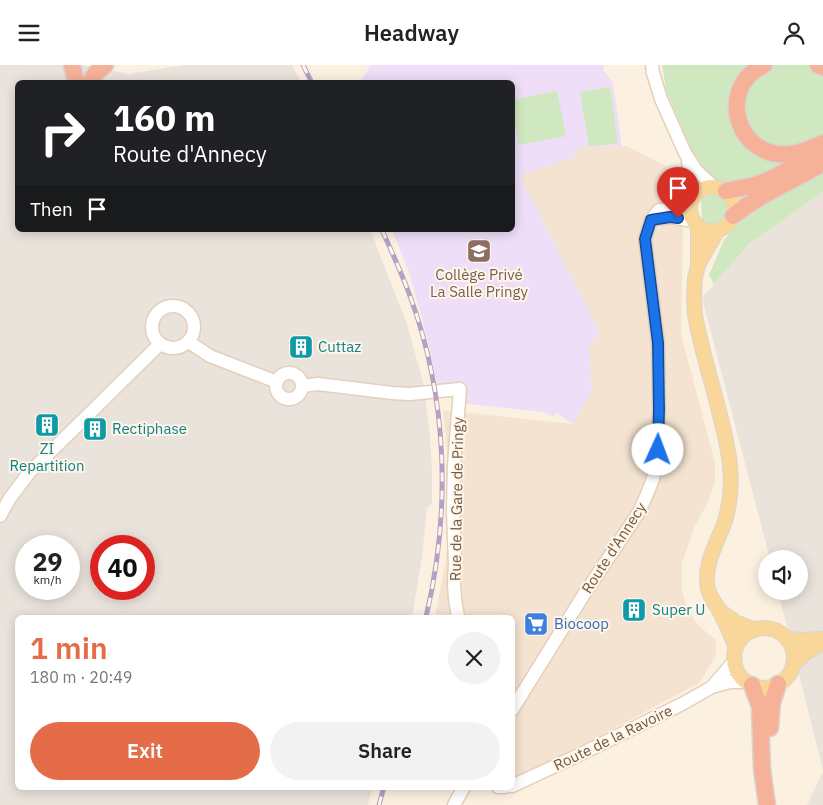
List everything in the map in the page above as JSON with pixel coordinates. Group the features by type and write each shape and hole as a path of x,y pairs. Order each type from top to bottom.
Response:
{"highway":[{"path":"72,65 75,80"},
{"path":"91,80 106,65"},
{"path":"764,65 748,76 739,92 736,105 741,129 748,139 767,152 779,154 804,151 823,143"},
{"path":"818,65 823,67"},
{"path":"720,189 756,185 823,151"},
{"path":"733,216 742,208 823,163"},
{"path":"750,683 760,707 762,769 768,805"},
{"path":"776,805 770,774 769,749 771,707 778,684"}],"main road":[{"path":"696,223 709,231 718,230 727,225 733,216 734,205 730,195 720,189 706,187 695,195 690,212 696,223 698,266 694,288 695,315 726,440 730,467 730,492 727,512 724,524 711,552 707,576 709,591 736,654 739,673 750,683"},
{"path":"698,266 718,230"},
{"path":"719,611 737,623 756,630 763,628 771,629 787,639 794,653 793,665 788,676 778,684"},
{"name":"Route de la Ravoire","path":"736,654 740,641 745,635 756,630"},
{"path":"787,639 823,641"},
{"path":"793,665 805,653 823,641"},
{"name":"Route de la Ravoire","path":"750,683 763,687 771,687 778,684"}],"street":[{"path":"651,220 659,210 671,209 692,200 693,186 685,153 662,99 652,65"},
{"path":"685,153 696,170 720,189"},
{"path":"651,220 670,217 696,223"},
{"name":"Route d'Annecy","path":"515,705 583,596 639,512 653,479 658,450 659,409 658,343 645,239 651,220"},
{"path":"173,306 187,311 193,317 195,326 194,335 189,342 183,347 175,349 167,348 160,344 154,336 152,325 155,315 163,308 173,306"},
{"path":"189,342 210,356 277,382"},
{"path":"0,516 10,498 29,473 160,344"},
{"path":"292,374 299,378 302,386 296,397 287,399 279,394 276,388 277,382 281,375 292,374"},
{"name":"Rue de la Gare de Pringy","path":"302,386 318,384 410,394 460,389 454,465 453,511 454,584 458,615"},
{"name":"Route de la Ravoire","path":"712,687 736,654"},
{"name":"Route de la Ravoire","path":"515,785 572,759 712,687 730,682 750,683"},
{"path":"454,805 462,790"}],"shaded area":[{"path":"0,65 82,65 128,74 184,65 292,65 300,80 15,80 15,232 371,232 406,321 424,385 432,472 432,503 427,508 422,557 412,615 15,615 15,790 372,790 368,805 0,805"},
{"name":"Collège Privé La Salle Pringy","path":"371,65 604,65 603,70 613,82 622,146 576,147 575,157 520,176 600,333 589,344 592,391 573,424 556,413 553,417 543,412 459,403 437,383 409,272 393,232 515,232 515,80 361,80"},
{"path":"626,146 684,175 681,334 715,463 715,481 708,503 695,525 682,563 682,591 687,608 697,624 716,640 716,656 699,683 515,780 515,615 435,615 446,560 449,506 446,505 448,474 443,410 573,424 592,391 589,344 600,333 520,176 575,157 576,147"},
{"path":"823,192 823,771 780,600 808,600 808,550 768,550 702,298 749,244"},
{"path":"823,772 823,805 807,805"}],"green space":[{"path":"662,65 823,65 823,192 749,244 714,284 709,275 724,240 745,217 730,186 704,173 692,153 666,90"},
{"path":"610,87 618,143 589,147 580,92"},
{"path":"557,91 566,136 519,145 515,124 515,100"},
{"path":"714,194 720,197 726,204 726,211 721,221 711,223 702,220 701,199"}],"railway":[{"path":"303,65 310,80"},
{"path":"383,232 407,288 423,335 438,415 442,456 442,496 434,577 426,615"},
{"path":"379,805 383,790"}],"place":[{"name":"Collège Privé La Salle Pringy","path":"479,251"},
{"name":"Cuttaz","path":"301,347"},
{"name":"ZI Repartition","path":"47,425"},
{"name":"Rectiphase","path":"95,429"},
{"name":"Super U","path":"634,610"},
{"name":"Biocoop","path":"536,624"}],"route":[{"path":"658,450 658,343 645,239 651,220 670,217 678,218"}]}
